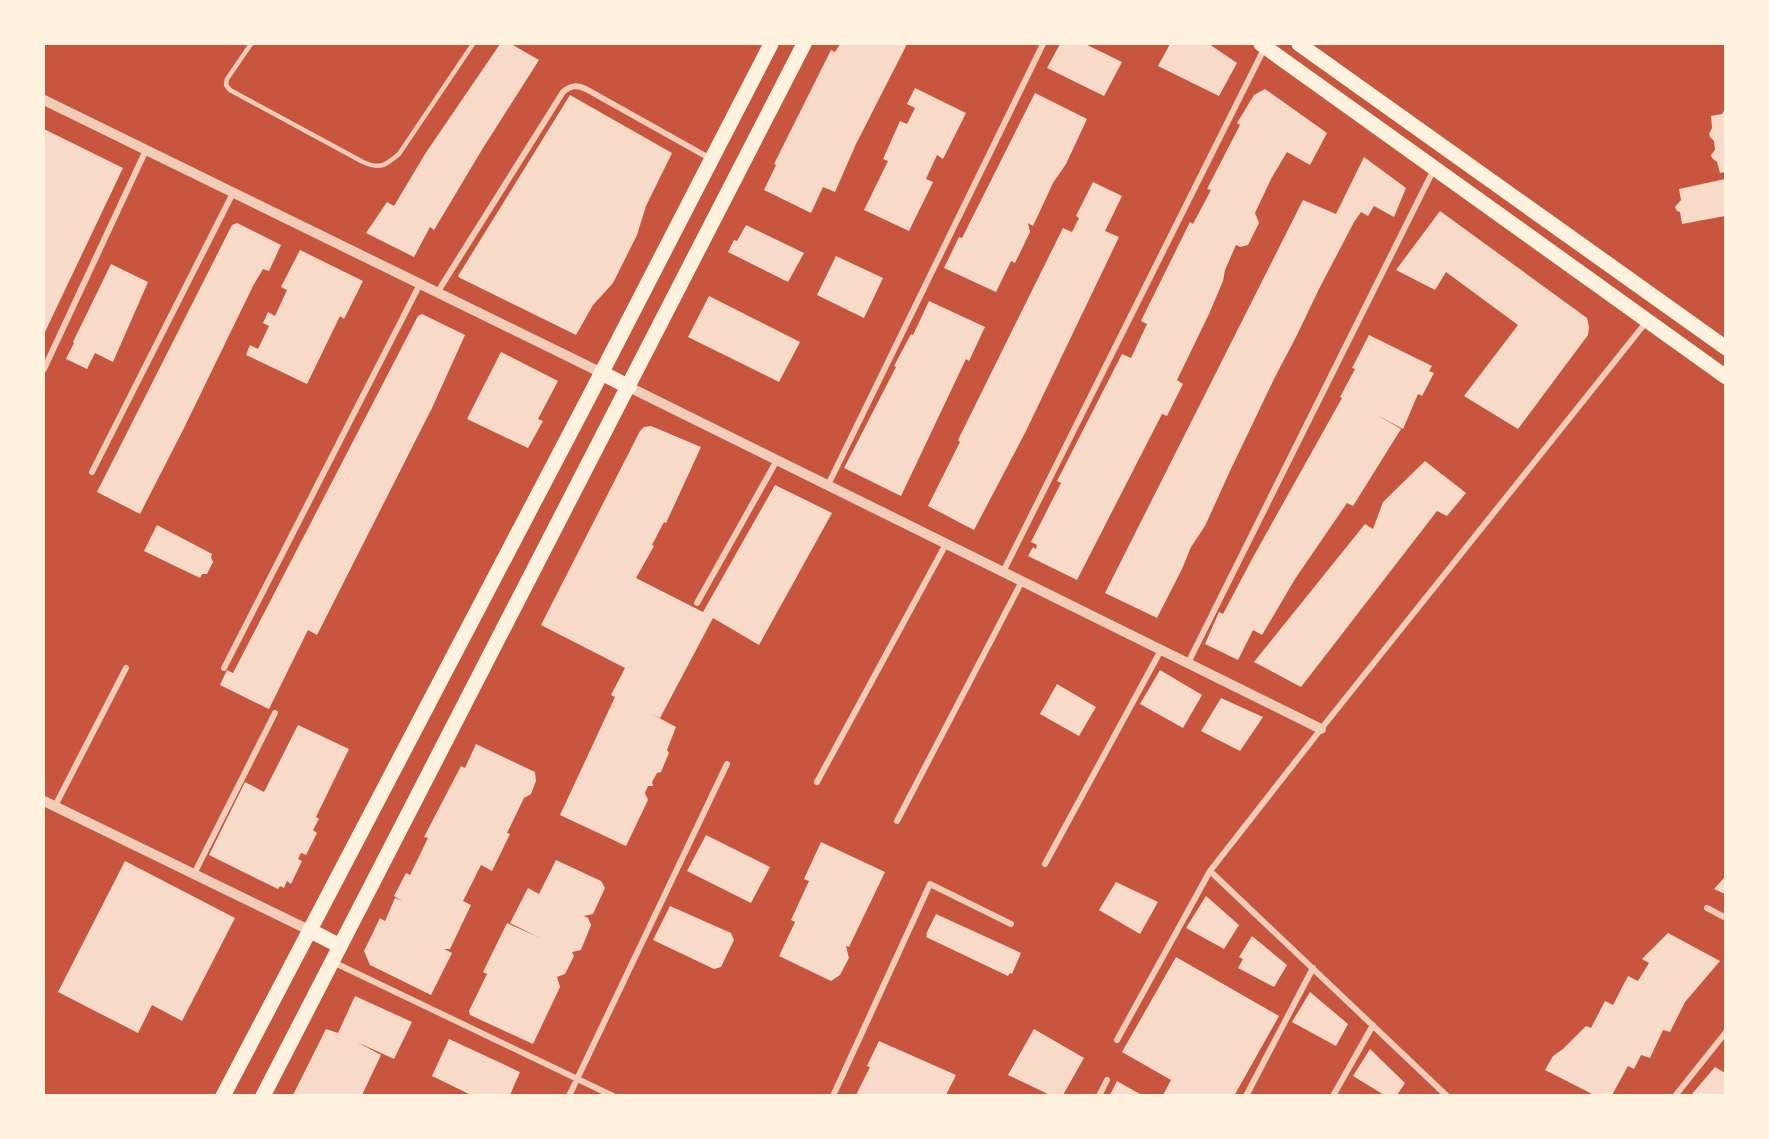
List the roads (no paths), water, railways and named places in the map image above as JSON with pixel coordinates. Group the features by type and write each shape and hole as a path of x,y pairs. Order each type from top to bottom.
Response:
{"main road":[{"path":"223,1095 602,373 771,44"},
{"path":"263,1095 804,44"},
{"path":"1264,44 1725,377"},
{"path":"1299,44 1725,348"},
{"path":"1435,168 1445,148"},
{"path":"1647,321 1662,302"},
{"path":"602,373 629,387"},
{"path":"310,931 340,946"}],"street":[{"path":"828,485 1043,44"},
{"path":"1003,572 1264,44"},
{"path":"437,293 562,92 568,87 580,86 586,89 712,160"},
{"path":"44,100 602,373"},
{"path":"44,369 146,150"},
{"path":"1188,663 1435,168"},
{"path":"92,472 232,193"},
{"path":"224,668 420,284"},
{"path":"1117,1040 1210,871 1647,321"},
{"path":"629,387 1321,729"},
{"path":"697,603 777,460"},
{"path":"817,782 946,544"},
{"path":"897,821 1022,581"},
{"path":"1045,864 1161,650"},
{"path":"55,806 126,668"},
{"path":"194,874 275,713"},
{"path":"568,1095 727,764"},
{"path":"44,801 310,931"},
{"path":"1210,871 1447,1095"},
{"path":"833,1095 930,884 1011,924"},
{"path":"1707,908 1725,918"},
{"path":"332,962 613,1095"},
{"path":"1246,1095 1312,968"},
{"path":"1334,1095 1373,1025"},
{"path":"1675,1095 1725,1032"},
{"path":"1099,1095 1107,1080"}],"lane":[{"path":"251,44 227,79 226,85 230,90 376,167 386,164 399,154 473,44"}]}
